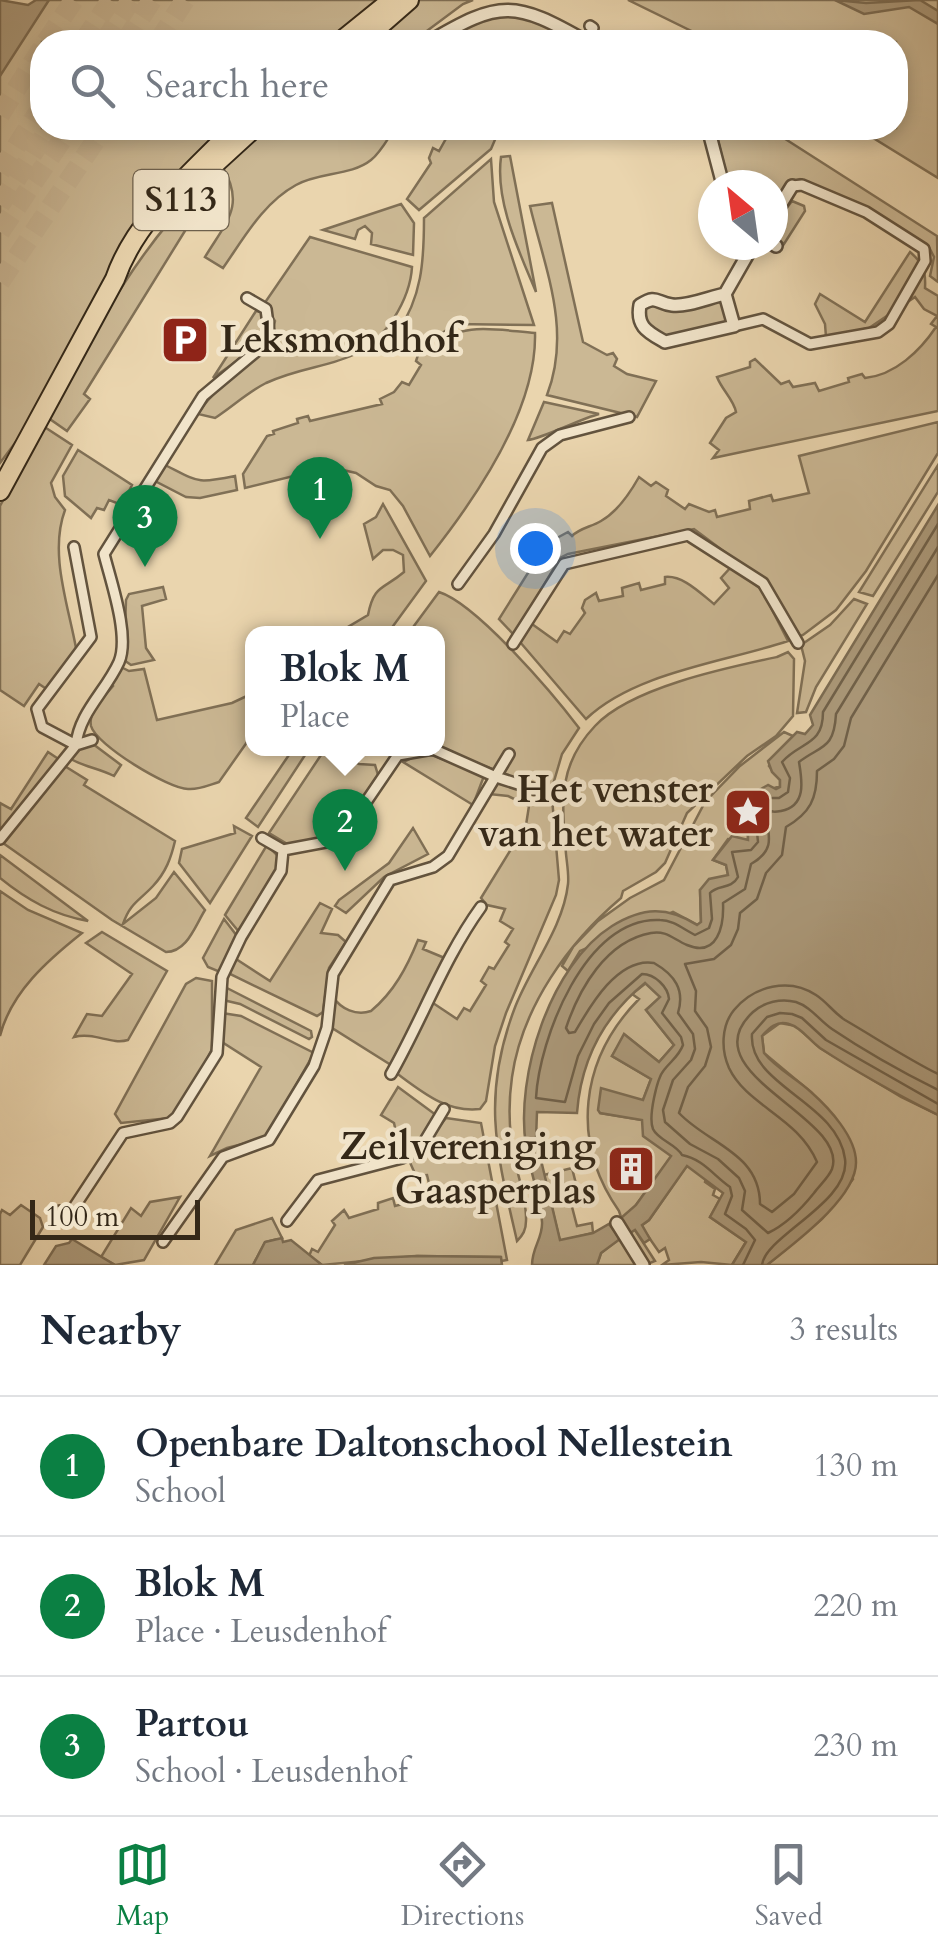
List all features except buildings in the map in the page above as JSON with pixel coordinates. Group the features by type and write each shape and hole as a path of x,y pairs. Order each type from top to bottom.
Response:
{"main road":[{"path":"355,30 392,0"},
{"path":"375,30 409,0"},
{"name":"S113","path":"0,491 120,262 184,178 223,140"},
{"name":"S113","path":"114,279 206,172 241,140"}],"street":[{"path":"445,30 469,12 499,3 518,4 568,30"},
{"path":"711,140 720,170"},
{"path":"743,260 724,294 673,306 650,298 640,305 638,317 644,329 665,342 763,319 810,344 878,332 889,324 925,260 924,249 866,212 802,186 792,186 788,192"},
{"path":"724,294 734,326"},
{"path":"76,745 77,730 120,660 123,637 104,554 204,396 270,340 266,309 247,298"},
{"path":"458,584 494,534 542,448 560,436 629,417"},
{"path":"513,644 564,564 688,535 764,583 798,643"},
{"path":"74,547 91,638 37,708 42,727 76,745"},
{"path":"0,840 76,745 92,740"},
{"path":"445,754 496,777 560,797"},
{"path":"164,1242 223,1157 269,1140 314,1066 327,1028 334,974 390,880 433,867 448,856 510,754"},
{"path":"262,838 283,850 331,841 349,827 398,756"},
{"path":"60,1211 68,1215 123,1134 170,1124 177,1117 217,1053 222,977 240,937 280,871 283,850"},
{"path":"392,1074 420,1013 481,907"},
{"path":"287,1221 318,1180 402,1158 420,1149 444,1109"},
{"path":"617,1222 643,1265"}],"shaded area":[{"path":"45,0 384,0 346,30 30,30 30,140 215,140 196,158 0,463 0,68"},
{"path":"415,0 473,0 428,30 381,30"},
{"path":"628,0 938,0 938,178 876,140 908,140 908,30 689,30"},
{"path":"488,11 532,17 553,30 458,30"},
{"path":"252,140 387,140 363,165 305,181 284,193 255,222 223,268 205,257 233,203 222,166"},
{"path":"445,140 495,140 491,149 419,210 407,199 431,163 433,148 439,151"},
{"path":"718,140 787,140 937,236 938,282 930,276 934,257 929,247 882,217 800,179 788,184 788,170 725,170"},
{"path":"510,156 536,292 510,226 502,191 501,157"},
{"path":"491,159 494,202 534,325 455,324 427,344 435,349 444,340 467,330 535,333 533,362 526,392 501,452 448,533 430,556 390,490 356,473 330,467 245,488 243,474 273,431 308,416 310,421 382,404 380,399 394,392 402,382 409,385 421,365 416,361 421,346 397,333 412,306 420,278 424,218"},
{"path":"200,188 214,198 208,212 198,223 188,226 84,394 90,399 67,431 47,417 134,269"},
{"path":"792,201 804,206 805,211 788,238 788,206"},
{"path":"552,203 583,342 607,355 613,353 617,359 614,366 627,374 656,381 637,417 547,395 554,371 557,323 530,206"},
{"path":"401,204 414,223 413,255 371,244 372,233 365,226 358,230 355,239 323,230"},
{"path":"310,237 412,267 394,318 381,335 352,356 266,383 215,418 198,414 272,333 275,321 264,304"},
{"path":"910,252 923,268 925,288 938,296 938,411 713,458 719,450 710,443 726,418 736,412 717,377 750,367 755,359 781,384 789,381 793,387 815,383 819,391 862,374 865,378 886,372 922,345 936,327 931,324 937,316 924,309 915,297 869,328 826,337 825,324 815,304 820,294 865,322"},
{"path":"711,300 724,303 728,317 725,324 668,338 644,323 645,305"},
{"path":"256,311 261,312 265,322 258,341 213,378"},
{"path":"544,402 599,414 528,440"},
{"path":"938,422 938,453 866,571 836,610 803,635 798,637 769,585 694,529 568,554 560,558 514,635 499,619 543,549 551,551 555,539 568,532 572,536 607,517 623,502 639,477 651,486 656,482 668,490 666,496 685,509 689,504 709,512 715,510 717,517 750,509 749,501 771,495 773,501 809,493 799,456"},
{"path":"43,426 72,445 51,483 65,510 59,561 76,648 51,692 39,684 24,706 0,690 0,506"},
{"path":"78,450 132,485 122,505 109,500 104,510 97,508 91,518 65,496 63,476"},
{"path":"165,465 198,480 235,476 237,490 186,497 155,481"},
{"path":"938,465 938,492 873,596 859,592"},
{"path":"383,504 426,581 393,626 350,626 368,615 376,593 404,572 403,555 393,550 383,550 373,559 364,524 376,517"},
{"path":"732,566 762,590 788,641 655,679 606,703 586,719 520,642 532,624 557,642 564,631 570,634 585,613 585,600 596,593 599,601 623,596 622,588 639,583 641,590 665,584 665,577 685,582 714,604 729,588 721,578"},
{"path":"163,587 166,599 142,606 146,648 154,660 131,665 124,660 126,600 129,594"},
{"path":"439,592 473,614 534,674 579,728 562,754 552,788 509,776 445,750 445,626 414,626"},
{"path":"854,599 867,604 816,687 806,712 797,713 805,661 801,645 830,625"},
{"path":"788,652 794,659 793,716 776,736 747,756 687,813 665,863 623,891 621,898 566,956 537,1001 517,1051 511,1088 511,1140 526,1214 525,1230 517,1241 499,1153 495,1099 498,1071 514,1010 565,901 568,877 563,802 574,756 595,726 631,701 680,681"},
{"path":"121,667 129,671 144,669 157,720 245,697 245,745 219,782 188,789 166,782 134,765 106,744 91,726 92,715"},
{"path":"784,732 793,736 769,766 780,786 750,798 742,807 735,827 748,835 748,840 728,839 713,860 726,865 728,875 700,890 701,922 698,925 673,912 580,951 568,971 562,966 573,947 598,921 664,880 705,802 740,766"},
{"path":"93,744 121,765 114,776 69,758 73,751"},
{"path":"48,752 60,760 0,837 0,803 11,809"},
{"path":"288,756 304,756 258,827 246,818"},
{"path":"320,756 341,756 359,764 375,765 378,775 352,812 332,830 289,845 269,833"},
{"path":"416,756 435,756 484,776 473,805 403,762"},
{"path":"63,765 87,780 84,785 175,841 161,875 132,907 123,924 156,898 174,872 205,910 180,948 166,952 112,920 3,843"},
{"path":"498,781 552,798 559,880 495,1046 486,1101 480,1109 456,1108 434,1099 395,1072 430,1001 457,1019 464,1008 470,1011 486,985 481,981 489,967 494,969 509,945 505,942 513,929 500,921 505,909 487,905 481,898 526,825 529,806 508,796 489,794"},
{"path":"234,826 252,836 210,903 179,863 182,849 235,833"},
{"path":"413,828 428,854 384,877 346,913 335,906 389,863"},
{"path":"267,845 279,857 276,873 240,933 225,915"},
{"path":"0,855 88,921 52,911 10,886 0,878"},
{"path":"0,891 28,910 82,933 22,991 0,1036"},
{"path":"320,903 332,909 321,933 338,935 346,942 329,968 323,1012 317,1016 228,973 236,959 270,981"},
{"path":"224,919 237,936 220,972 208,967 203,958"},
{"path":"102,932 167,971 128,1040 74,1037 87,1014 102,1016 132,974 86,943"},
{"path":"418,940 426,942 423,949 447,959 391,1065 329,1026 333,997 349,1010 371,1011 399,979"},
{"path":"196,978 212,981 212,1049 180,1113 170,1118 121,1123 115,1114 186,984"},
{"path":"646,983 661,997 646,1010 674,1045 659,1062 625,1035 612,1056 651,1079 643,1100 600,1113 642,1120 672,1156 636,1205 635,1230 655,1261 645,1265 618,1220 619,1211 593,1157 588,1101 604,1048 639,999 632,994"},
{"path":"223,986 311,1031 312,1037 223,1000"},
{"path":"222,1013 241,1016 314,1053 266,1138 210,1156 261,1067 222,1042"},
{"path":"780,1023 796,1026 820,1048 938,1115 938,1265 767,1265 822,1219 853,1179 812,1093 764,1053 762,1036"},
{"path":"398,1087 436,1115 415,1149 393,1155 386,1150 396,1132 394,1123 381,1115"},
{"path":"446,1118 481,1123 507,1260 417,1256 322,1265 309,1256 312,1249 318,1252 335,1225 332,1221 344,1210 349,1218 378,1209 378,1203 393,1198 395,1206 422,1199 421,1194 431,1192 427,1175 416,1176 408,1158 423,1147"},
{"path":"687,1165 706,1178 705,1182 715,1189 713,1195 720,1199 710,1217 746,1242 732,1265 662,1265 669,1260 665,1248 659,1252 641,1226"},
{"path":"572,1168 580,1200 571,1203 577,1226 592,1223 593,1233 560,1241 544,1175"},
{"path":"180,1197 144,1260 115,1265 101,1257 131,1208 141,1216 150,1202"},
{"path":"21,1205 40,1218 43,1227 20,1265 0,1265 0,1214 2,1210 10,1215"},
{"path":"272,1218 282,1238 265,1242 253,1265 215,1265 236,1230"},
{"path":"613,1223 640,1265 597,1265 601,1253 619,1239"}],"water":[{"path":"0,0 28,5 36,0 49,0 0,76"},
{"path":"835,0 920,0 938,11 938,24 909,7 864,14"},
{"path":"938,505 938,1115 849,1066 793,1026 777,1024 762,1036 764,1053 818,1099 847,1133 856,1162 846,1190 822,1219 767,1265 732,1265 746,1242 710,1217 723,1193 687,1166 642,1225 650,1239 644,1243 635,1230 630,1233 621,1218 636,1205 671,1156 643,1136 642,1120 598,1110 601,1088 643,1100 651,1079 612,1056 624,1034 659,1062 674,1045 646,1010 660,997 645,983 617,1010 597,1040 583,1075 577,1113 537,1112 536,1139 560,1240 593,1233 609,1224 620,1239 601,1253 597,1265 532,1265 542,1222 526,1146 526,1088 532,1056 555,994 590,944 623,920 655,911 675,914 697,925 701,922 700,890 709,879 728,875 726,865 713,860 732,836 748,840 748,835 731,822 734,816 762,788 780,787 768,761 797,732 805,734 813,725 810,715"},
{"path":"282,1238 283,1242 291,1240 322,1265 253,1265 265,1242"},
{"path":"72,1239 115,1265 44,1265 56,1246"},
{"path":"501,1257 502,1265 344,1265 374,1258"}],"tunnel":[{"path":"54,30 74,0"},
{"path":"91,30 111,0"},
{"path":"112,30 131,0"},
{"path":"133,30 152,0"},
{"path":"166,30 185,0"},
{"path":"0,115 30,67"},
{"path":"0,172 30,125"},
{"path":"0,205 41,140"},
{"path":"0,232 62,140"},
{"path":"0,282 96,140"}],"place":[{"name":"Leksmondhof","path":"185,340"},
{"name":"Openbare Daltonschool Nellestein","path":"320,539"},
{"name":"Partou","path":"145,567"},
{"name":"Het venster van het water","path":"748,812"},
{"name":"Blok M","path":"345,871"},
{"name":"Zeilvereniging Gaasperplas","path":"631,1169"}]}
